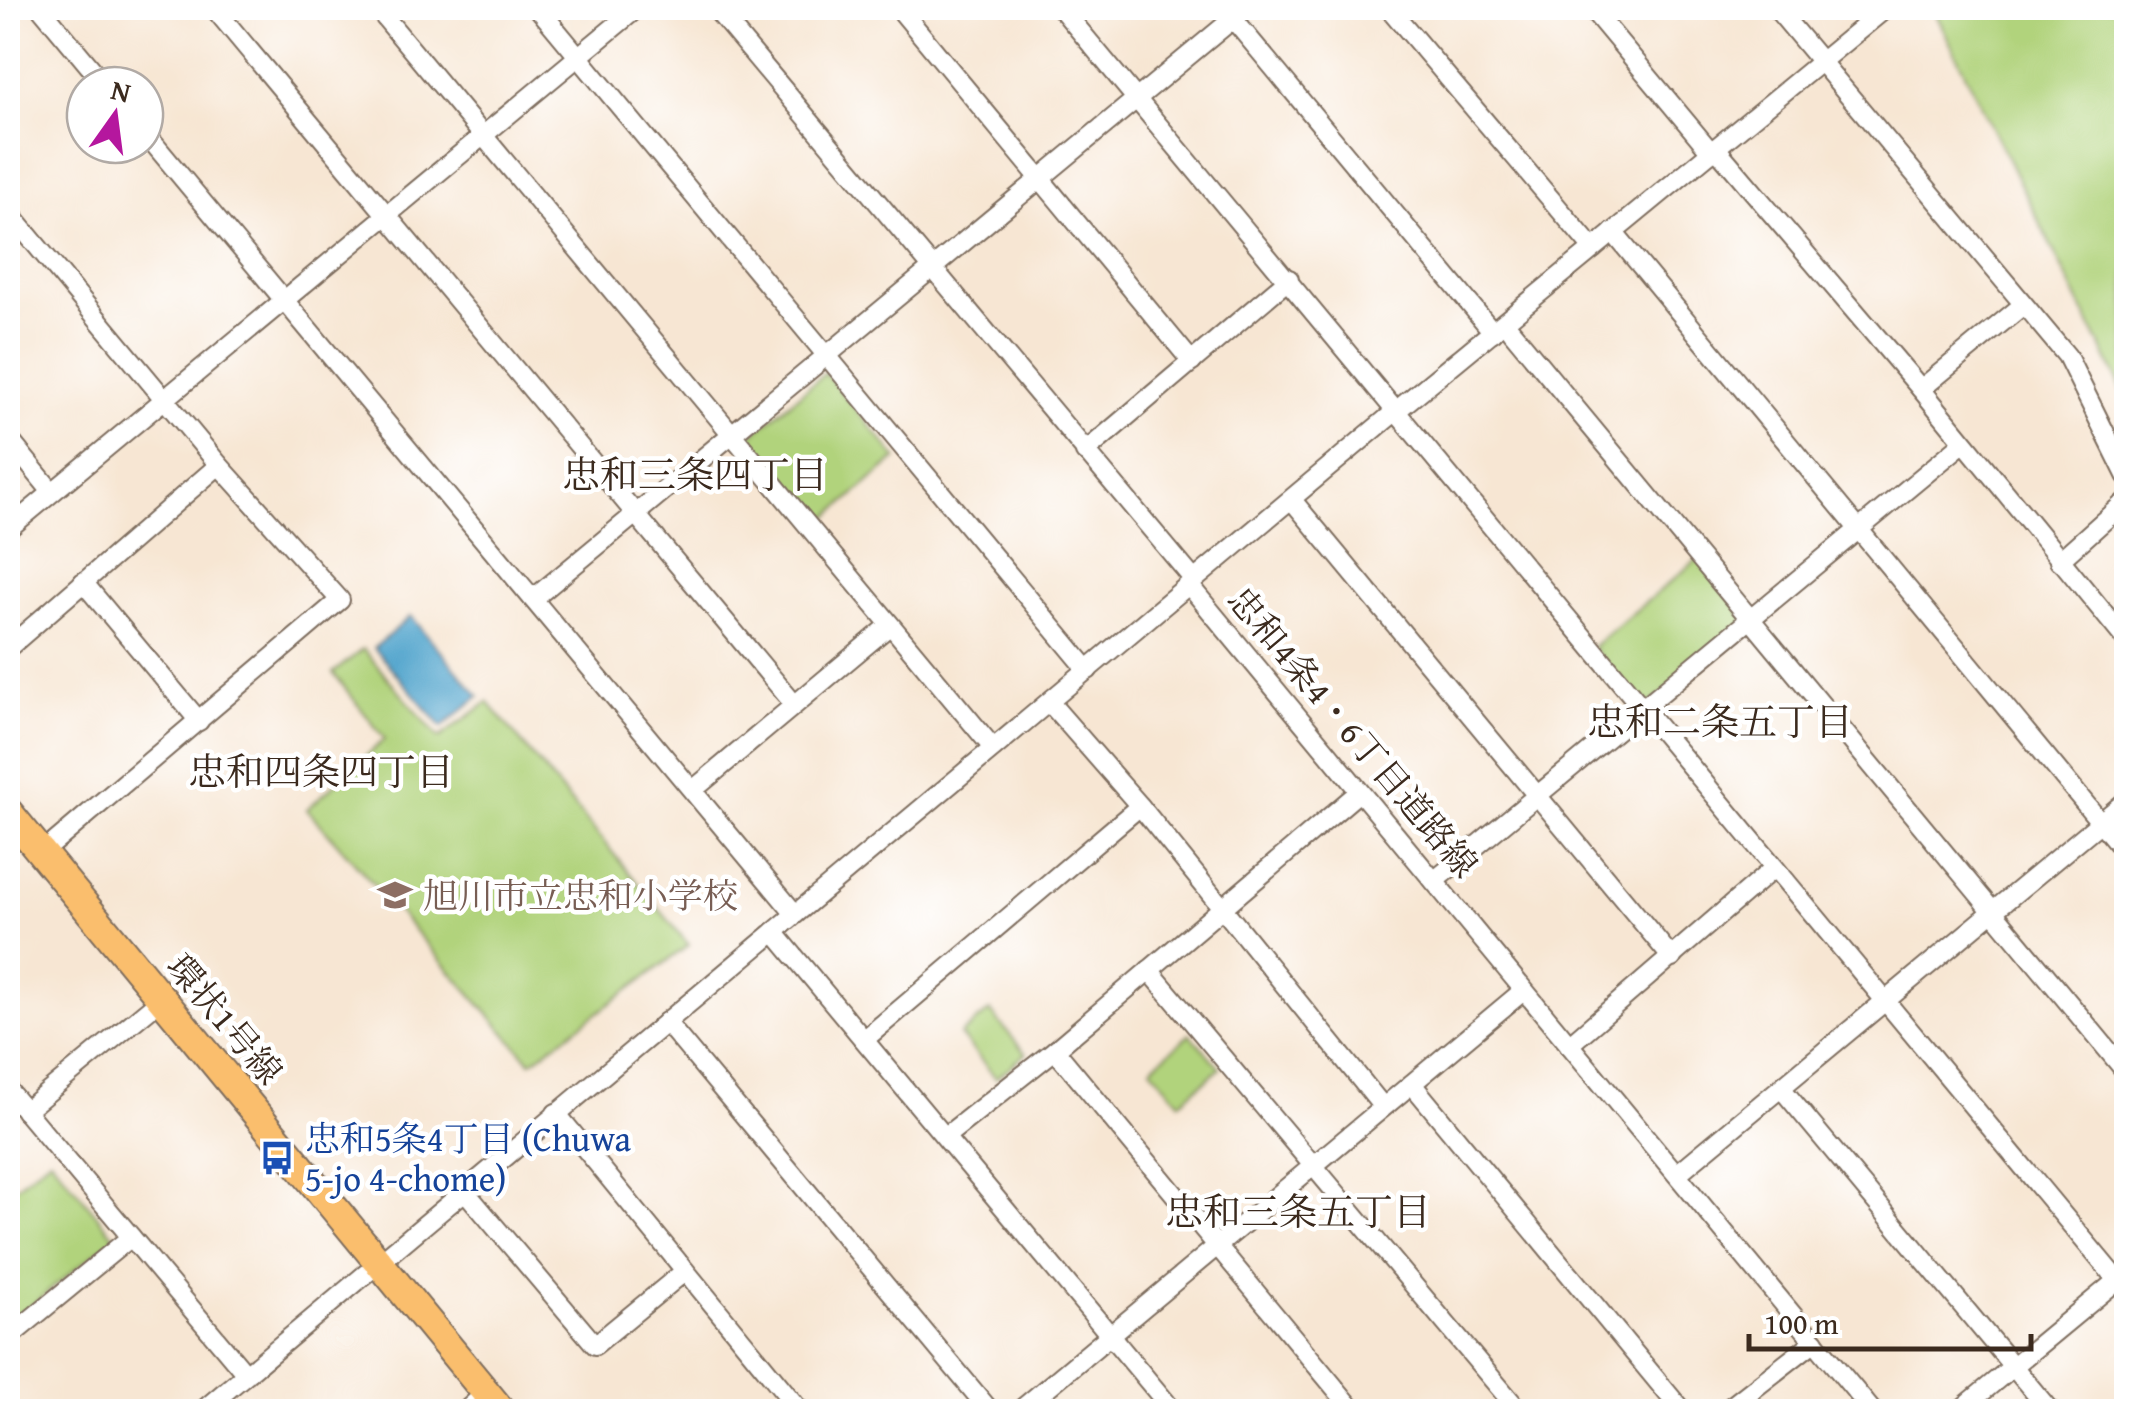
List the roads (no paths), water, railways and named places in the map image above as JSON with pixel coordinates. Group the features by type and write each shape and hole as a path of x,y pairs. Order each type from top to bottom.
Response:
{"main road":[{"name":"環状1号線","path":"8,812 494,1402"}],"street":[{"path":"41,8 88,65"},
{"path":"214,8 794,704"},
{"path":"377,8 993,748"},
{"path":"538,8 1088,670"},
{"path":"8,529 636,8"},
{"path":"715,8 1192,583 1886,8"},
{"path":"899,8 1192,362"},
{"path":"1061,8 1886,1002 2122,1276 1958,1412"},
{"path":"1389,8 1593,249"},
{"path":"1591,8 1921,389 2126,640"},
{"path":"1776,8 2067,356 2126,475"},
{"path":"533,599 1136,99 1235,11 1499,327 1752,620 2126,1072"},
{"path":"165,157 795,914"},
{"path":"8,210 219,465 340,600 42,853"},
{"path":"1612,232 2126,853"},
{"path":"1084,452 1289,280"},
{"path":"1921,389 2023,304"},
{"path":"8,438 52,492"},
{"path":"1434,881 1963,444"},
{"path":"8,648 219,465"},
{"path":"1292,500 1672,958"},
{"path":"2059,560 2126,501"},
{"path":"83,582 199,721"},
{"name":"忠和4条4・6丁目道路線","path":"201,1412 1192,583 1359,792 1873,1412"},
{"path":"693,790 889,626"},
{"path":"1050,703 1140,806 1384,1108"},
{"path":"946,1136 1056,1050 1359,792"},
{"path":"1678,1174 2126,801"},
{"path":"865,1038 1140,806"},
{"path":"1570,1045 1774,868"},
{"path":"774,932 1174,1412"},
{"path":"1150,970 1520,1412"},
{"path":"1018,1412 1523,991"},
{"path":"25,1111 160,1000"},
{"path":"666,1022 991,1412"},
{"path":"1056,1050 1355,1412"},
{"path":"1412,1084 1683,1412"},
{"path":"1782,1089 2050,1412"},
{"path":"8,1090 246,1374"},
{"path":"556,1113 801,1412"},
{"path":"464,1190 596,1345 685,1271"},
{"path":"8,1338 131,1237"},
{"path":"1724,1412 1815,1341"},
{"path":"464,1412 494,1402"}],"water":[{"path":"411,616 479,696 442,727 374,648"}],"place":[{"name":"旭川市立忠和小学校","path":"395,895"},
{"name":"忠和5条4丁目 (Chuwa 5-jo 4-chome)","path":"277,1158"}],"district":[{"name":"忠和三条四丁目","path":"695,474"},
{"name":"忠和二条五丁目","path":"1720,721"},
{"name":"忠和四条四丁目","path":"321,771"},
{"name":"忠和三条五丁目","path":"1298,1211"}]}
